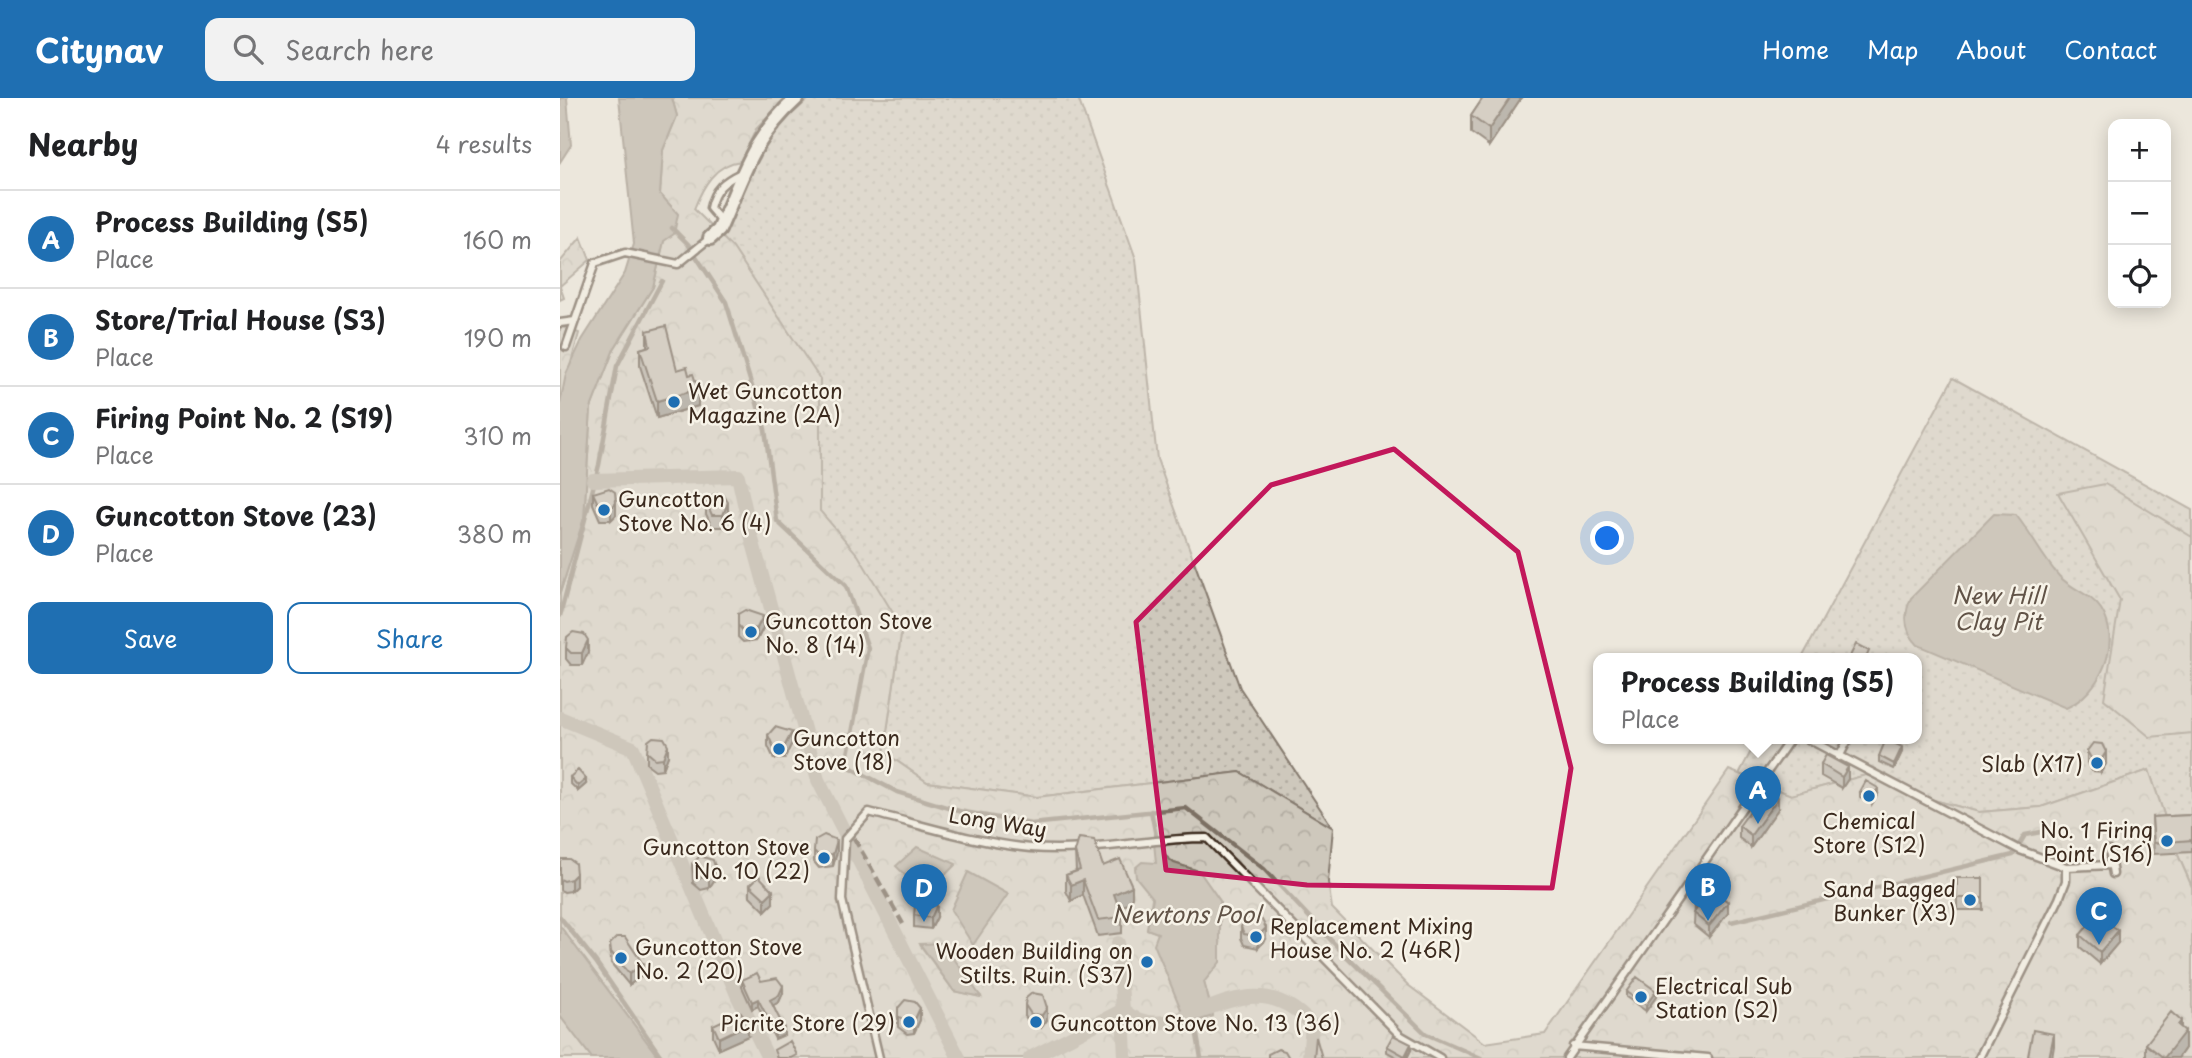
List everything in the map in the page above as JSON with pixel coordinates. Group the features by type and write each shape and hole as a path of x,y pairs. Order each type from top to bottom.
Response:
{"street":[{"path":"710,238 722,222 761,135 797,98"}],"lane":[{"path":"722,222 710,208 712,197 727,180 742,173"},
{"path":"566,347 595,263 629,255 671,265 683,260 710,238"},
{"path":"560,323 575,321"},
{"path":"1567,1058 1787,744"},
{"path":"1816,744 2020,850 2066,867 2111,865"},
{"path":"1839,757 1846,744"},
{"name":"Long Way","path":"879,1058 842,900 847,836 869,812 970,838 1031,848 1083,848 1207,838 1399,1035 1440,1058"},
{"path":"2109,850 2113,874"},
{"path":"1979,1058 2059,899 2066,881 2066,867"},
{"path":"1573,1046 1708,1058"}],"highlighted area":[{"path":"1394,449 1518,552 1571,768 1552,888 1307,885 1166,870 1136,622 1271,485"}],"green space":[{"path":"672,98 787,98 756,129 741,161 724,167 711,178 694,209 733,248 820,379 820,511 858,555 902,628 884,752 927,782 1037,797 1240,772 1333,828 1328,882 1332,908 1408,985 1485,1043 1545,1034 1729,770 1791,795 1866,775 1926,798 1979,812 2041,807 2149,770 2177,853 2192,887 2192,1058 659,1058 560,926 560,593 584,518 591,408 614,349 653,287 664,241 678,214 660,194 663,150 677,116","holes":["1161,843 1163,854 1174,863 1199,871 1220,901 1220,962 1204,982 1213,1015 1158,933 1147,929","920,945 981,996 954,991"]},
{"path":"810,98 1078,98 1136,259 1157,459 1240,688 1333,828 1240,772 1037,797 927,782 884,752 902,628 817,514 720,236 764,139"},
{"path":"581,237 590,260 560,286 560,262"},
{"path":"560,326 579,333 560,404"},
{"path":"1953,378 2192,510 2192,887 2177,853 2149,770 2041,807 1979,812 1926,798 1866,775 1791,795 1739,774 1755,744 1922,744 1922,653 1805,653"},
{"path":"2105,484 2192,537 2192,733 2150,737 2104,699 2120,600 2058,493"},
{"path":"560,1016 592,1058 560,1058"}],"water":[{"path":"560,98 567,98 571,145 560,162"},
{"path":"619,98 672,98 677,116 663,150 660,194 678,214 674,234 664,241 653,287 614,349 591,408 584,518 560,593 560,404 566,374 582,340 625,273 634,244"},
{"name":"New Hill Clay Pit","path":"1994,514 2016,515 2059,576 2097,604 2107,622 2109,651 2098,679 2078,701 2066,708 1918,645 1908,629 1906,617 1911,598"},
{"name":"Newtons Pool","path":"1154,843 1161,843 1163,854 1174,863 1199,871 1220,901 1220,962 1204,982 1213,1016 1187,1024 1154,944 1158,933 1147,929 1153,898 1136,877 1135,868 1142,862 1156,863"},
{"path":"917,847 956,864 925,895 896,866"},
{"path":"968,872 1008,894 973,945 951,910"},
{"path":"560,926 659,1058 592,1058 560,1016"},
{"path":"943,943 981,997 954,991 920,944"}],"building":[{"path":"1483,98 1510,98 1489,129 1471,116"},
{"path":"666,326 677,370 687,367 689,375 693,374 698,389 657,401 640,349 650,346 647,331"},
{"path":"609,488 615,492 616,503 611,508 600,508 593,493"},
{"path":"714,494 724,496 728,502 723,515 712,515 706,502"},
{"path":"745,610 763,616 757,628 743,631 738,625 738,614"},
{"path":"573,632 584,634 588,640 582,653 571,653 566,648 567,637"},
{"path":"1856,644 1869,651 1868,653 1852,653"},
{"path":"775,727 792,732 784,747 774,748 768,735"},
{"path":"653,737 664,738 668,745 663,758 655,759 647,752 648,741"},
{"path":"2093,743 2102,744 2106,752 2101,760 2092,760 2087,751"},
{"path":"1884,744 1902,747 1894,764 1879,756"},
{"path":"1826,755 1848,767 1842,777 1821,764"},
{"path":"578,770 586,779 578,786 570,777"},
{"path":"1866,781 1878,788 1872,799 1860,792"},
{"path":"1766,789 1778,798 1751,835 1739,826"},
{"path":"2191,808 2192,840 2154,843 2152,817 2191,815"},
{"path":"824,835 837,840 833,854 819,856 814,851 815,840"},
{"path":"1079,838 1094,840 1103,866 1120,859 1132,886 1114,894 1122,917 1098,920 1083,880 1071,885 1066,875 1080,870 1075,852"},
{"path":"700,856 713,860 715,867 709,876 701,878 693,871 692,864"},
{"path":"562,859 575,863 576,874 564,881 560,879"},
{"path":"759,876 773,891 765,899 750,885"},
{"path":"1957,878 1983,878 1983,898 1957,898"},
{"path":"1711,888 1728,902 1709,926 1693,913 1697,907 1694,904"},
{"path":"922,897 930,897 937,905 931,918 914,915 915,905"},
{"path":"2098,914 2118,931 2100,952 2080,935"},
{"path":"1253,915 1262,920 1266,928 1258,936 1244,934 1241,927 1246,917"},
{"path":"617,937 625,937 643,964 629,974 611,952 610,944"},
{"path":"757,973 761,981 777,978 783,986 779,995 770,1000 784,1028 775,1032 758,999 752,1002 742,980"},
{"name":"Electrical Sub Station (S2)","path":"1637,977 1656,991 1646,1005 1626,992"},
{"path":"1032,993 1043,995 1047,1008 1042,1015 1031,1014 1025,1005 1026,998"},
{"path":"905,1000 915,1002 920,1008 914,1021 907,1022 898,1016 898,1008"},
{"path":"741,1012 748,1024 719,1038 713,1025"},
{"path":"2171,1012 2181,1021 2178,1025 2185,1031 2164,1058 2146,1044"},
{"path":"2033,1030 2054,1034 2049,1058 2028,1056"},
{"path":"1393,1035 1411,1044 1405,1056 1387,1046"},
{"path":"1316,1037 1322,1058 1314,1058"},
{"path":"790,1041 797,1055 777,1058 774,1050"},
{"path":"1278,1049 1285,1051 1289,1058 1268,1058 1268,1054"}],"waterway":[{"path":"672,228 688,244 726,302 765,429 777,521 846,586 868,648 846,765 897,792 959,811 1031,824 1186,808 1264,869 1343,953 1426,1034 1481,1058"},
{"path":"560,616 599,465 617,366 662,281"},
{"path":"593,480 738,476 752,539 818,780 959,1058"},
{"path":"560,718 633,748 738,997 768,1058"},
{"path":"1151,811 1157,841"},
{"path":"1731,922 2013,855 2025,835 2057,829"},
{"path":"560,917 596,962 662,1058"},
{"path":"1030,1058 1123,1010 1118,943"},
{"path":"1123,1010 1144,1021 1166,1022 1236,999 1261,997 1286,1004 1312,1025 1309,1058"},
{"path":"1123,1011 1125,1058"},
{"path":"1194,1018 1201,1058"}],"railway":[{"path":"854,838 903,924"}],"place":[{"name":"Wet Guncotton Magazine (2A)","path":"674,402"},
{"name":"Guncotton Stove No. 6 (4)","path":"604,510"},
{"name":"Guncotton Stove No. 8 (14)","path":"751,632"},
{"name":"Guncotton Stove (18)","path":"779,749"},
{"name":"Slab (X17)","path":"2097,763"},
{"name":"Chemical Store (S12)","path":"1869,796"},
{"name":"Process Building (S5)","path":"1758,824"},
{"name":"No. 1 Firing Point (S16)","path":"2167,841"},
{"name":"Guncotton Stove No. 10 (22)","path":"824,858"},
{"name":"Sand Bagged Bunker (X3)","path":"1970,900"},
{"name":"Store/Trial House (S3)","path":"1708,921"},
{"name":"Guncotton Stove (23)","path":"924,922"},
{"name":"Replacement Mixing House No. 2 (46R)","path":"1256,937"},
{"name":"Firing Point No. 2 (S19)","path":"2099,945"},
{"name":"Guncotton Stove No. 2 (20)","path":"621,958"},
{"name":"Wooden Building on Stilts. Ruin. (S37)","path":"1147,962"},
{"name":"Electrical Sub Station (S2)","path":"1641,997"},
{"name":"Picrite Store (29)","path":"909,1022"},
{"name":"Guncotton Stove No. 13 (36)","path":"1036,1022"}]}
